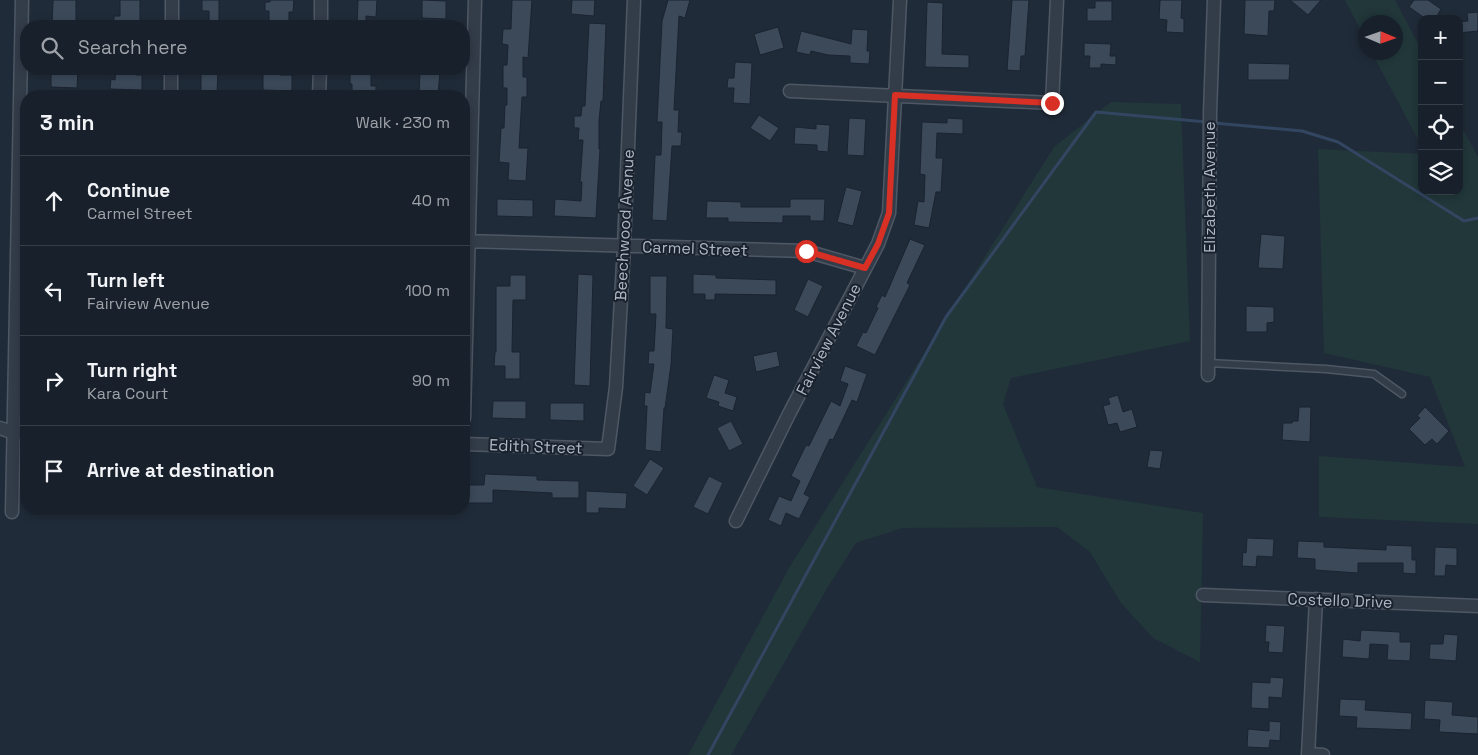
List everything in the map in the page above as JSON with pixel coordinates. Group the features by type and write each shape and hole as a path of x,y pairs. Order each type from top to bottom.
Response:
{"street":[{"path":"22,0 22,20"},
{"path":"172,0 172,20"},
{"path":"321,20 322,0"},
{"path":"470,134 475,0"},
{"name":"Beechwood Avenue","path":"608,449 616,388 634,0"},
{"name":"Fairview Avenue","path":"736,521 878,244 889,213 900,0"},
{"path":"790,91 1052,103 1056,0"},
{"name":"Elizabeth Avenue","path":"1208,369 1209,132 1214,0"},
{"path":"22,75 22,90"},
{"path":"171,75 171,90"},
{"path":"319,90 320,75"},
{"name":"Carmel Street","path":"470,242 806,251 865,268"},
{"path":"0,428 20,433 12,512"},
{"name":"Edith Street","path":"470,444 608,449"},
{"name":"Costello Drive","path":"1203,594 1478,606"},
{"path":"1316,599 1308,755 1323,755"}],"lane":[{"path":"1208,369 1326,369 1374,374 1402,394"}],"green space":[{"path":"1345,0 1395,0 1403,15 1358,15 1358,25"},
{"path":"1403,15 1418,43 1418,139 1376,60 1403,60"},
{"path":"1111,102 1181,104 1190,341 1011,378 1003,404 1037,487 1203,513 1200,662 1153,638 1121,603 1090,552 1057,527 902,528 856,543 829,585 731,755 688,755 789,568 1054,147"},
{"path":"1463,129 1478,157 1478,524 1319,517 1319,456 1465,467 1430,377 1324,353 1318,149 1418,154 1418,195 1463,195"}],"building":[{"path":"53,0 76,0 76,20 52,20"},
{"path":"120,0 140,0 140,20 114,20 114,16 120,16"},
{"path":"202,0 219,0 219,20 209,20 209,11 202,11"},
{"path":"270,0 294,0 293,12 289,12 289,20 269,20 269,11 265,11 265,2 270,2"},
{"path":"358,0 377,0 376,17 366,16 366,20 357,20"},
{"path":"422,0 446,1 446,19 422,18"},
{"path":"512,0 532,0 528,58 523,57 523,77 527,77 527,97 522,97 519,148 528,148 526,181 508,180 509,163 499,162 501,128 504,128 505,105 507,105 507,88 503,88 503,65 507,65 508,45 502,44 503,29 511,29"},
{"path":"572,0 595,0 594,16 571,14"},
{"path":"668,0 690,0 685,18 679,16 674,110 679,110 678,132 682,132 681,146 672,146 667,221 652,220 655,155 661,155 662,122 657,122 662,21"},
{"path":"1012,0 1029,0 1025,56 1021,56 1020,71 1007,70"},
{"path":"1160,0 1182,0 1181,18 1184,19 1184,33 1166,32 1167,20 1159,19"},
{"path":"1245,0 1275,0 1274,11 1269,11 1268,36 1244,34"},
{"path":"1290,0 1321,0 1308,15"},
{"path":"1414,0 1428,0 1441,9 1437,15 1420,15 1409,7"},
{"path":"1095,1 1112,1 1112,21 1087,21 1087,8 1095,8"},
{"path":"927,2 943,3 942,54 969,55 969,68 925,67"},
{"path":"1478,12 1478,31 1463,33 1463,22 1468,21 1467,13"},
{"path":"589,23 606,24 603,101 601,101 599,120 600,149 596,218 554,216 555,199 581,201 582,182 580,182 583,140 578,140 579,128 574,128 574,116 581,116 582,106 585,106"},
{"path":"778,27 784,48 760,55 754,34"},
{"path":"852,29 868,30 867,51 870,51 869,64 850,63 850,56 828,55 811,51 810,55 796,52 801,31 851,44"},
{"path":"1084,43 1111,44 1110,56 1116,56 1116,65 1101,64 1101,68 1089,68 1090,56 1084,56"},
{"path":"735,62 752,63 750,104 733,103 734,88 727,88 728,78 734,78"},
{"path":"1248,63 1290,64 1289,80 1248,80"},
{"path":"51,75 78,75 77,88 51,87"},
{"path":"115,75 142,75 142,90 110,89 111,79 115,80"},
{"path":"201,75 218,75 217,90 201,90"},
{"path":"263,75 292,75 292,90 263,90"},
{"path":"350,75 371,75 371,86 376,86 376,90 352,90 352,84 350,84"},
{"path":"420,75 440,75 438,90 419,90"},
{"path":"759,115 779,128 770,141 750,128"},
{"path":"849,118 866,119 864,156 847,155"},
{"path":"947,118 963,119 963,134 937,133 936,158 943,158 941,192 936,192 929,228 914,225 918,201 924,202 925,175 920,174 922,122 947,123"},
{"path":"816,124 830,125 828,152 817,151 817,145 794,144 795,127 816,129"},
{"path":"846,187 862,191 853,226 837,222"},
{"path":"497,199 533,200 533,217 497,216"},
{"path":"790,199 825,199 824,221 810,221 810,216 783,216 783,223 728,222 728,218 706,218 707,201 741,202 741,207 790,207"},
{"path":"1261,234 1285,236 1283,269 1258,268"},
{"path":"910,239 925,245 907,283 910,285 875,355 856,346 863,332 866,333 882,295 885,297"},
{"path":"578,274 593,275 590,386 574,385"},
{"path":"693,274 716,275 716,278 776,280 776,295 715,294 715,300 705,300 705,294 693,294"},
{"path":"510,275 526,275 526,300 513,300 512,352 520,352 520,379 505,379 505,366 494,366 496,352 496,286 510,286"},
{"path":"650,276 667,276 666,328 673,329 671,365 664,408 661,452 645,450 647,406 644,406 645,392 650,393 654,364 648,364 649,351 654,351 656,314 650,314"},
{"path":"808,279 823,286 808,317 794,310"},
{"path":"1246,306 1274,307 1274,322 1267,323 1267,332 1246,332"},
{"path":"777,351 780,366 756,372 753,356"},
{"path":"845,366 867,374 857,402 852,400 833,440 830,439 804,494 810,497 799,519 786,513 781,526 768,520 779,496 791,501 800,481 791,476 806,445 809,446 831,401 840,406 848,384 840,381"},
{"path":"714,375 729,380 725,393 737,397 733,411 718,406 719,402 706,398"},
{"path":"1118,395 1123,412 1132,409 1137,427 1120,432 1117,423 1108,425 1103,406 1110,404 1108,398"},
{"path":"493,401 526,401 526,419 492,418"},
{"path":"550,403 584,403 584,421 550,420"},
{"path":"1299,407 1311,407 1310,442 1282,440 1283,423 1298,421"},
{"path":"1425,407 1449,431 1437,444 1432,439 1425,445 1409,429 1420,418 1417,416"},
{"path":"731,421 743,444 729,451 717,428"},
{"path":"1150,450 1163,451 1160,469 1147,467"},
{"path":"650,459 664,468 647,495 633,486"},
{"path":"485,474 537,476 537,480 579,481 579,498 552,498 552,493 493,490 493,503 470,503 470,485 484,485"},
{"path":"709,476 723,483 708,514 693,507"},
{"path":"586,491 627,493 626,509 599,508 599,513 586,513"},
{"path":"1247,538 1274,539 1273,557 1257,556 1256,567 1242,566 1243,552 1246,553"},
{"path":"1298,541 1324,542 1324,547 1386,550 1386,545 1412,546 1412,560 1416,560 1416,574 1403,573 1403,563 1358,563 1358,573 1315,570 1315,559 1297,558"},
{"path":"1435,547 1457,548 1457,566 1446,565 1445,576 1434,576"},
{"path":"1266,625 1285,626 1283,653 1268,652 1269,642 1265,642"},
{"path":"1361,630 1400,632 1400,642 1411,642 1410,661 1387,660 1388,645 1370,644 1369,659 1342,657 1343,639 1360,641"},
{"path":"1444,634 1458,635 1456,661 1429,659 1430,644 1443,644"},
{"path":"1270,677 1284,678 1282,698 1269,697 1269,709 1251,708 1252,682 1270,683"},
{"path":"1340,699 1366,700 1365,710 1412,713 1411,730 1356,728 1357,717 1339,716"},
{"path":"1425,700 1453,702 1452,715 1478,717 1478,734 1439,732 1440,720 1424,719"},
{"path":"1269,721 1281,722 1280,741 1270,740 1269,748 1247,747 1248,729 1269,731"}],"waterway":[{"path":"708,755 946,317 1096,112 1207,122"},
{"path":"1214,123 1302,131 1338,142 1464,221 1478,218"}],"route":[{"path":"806,251 865,268 878,244 889,213 895,95 1052,103"}]}
